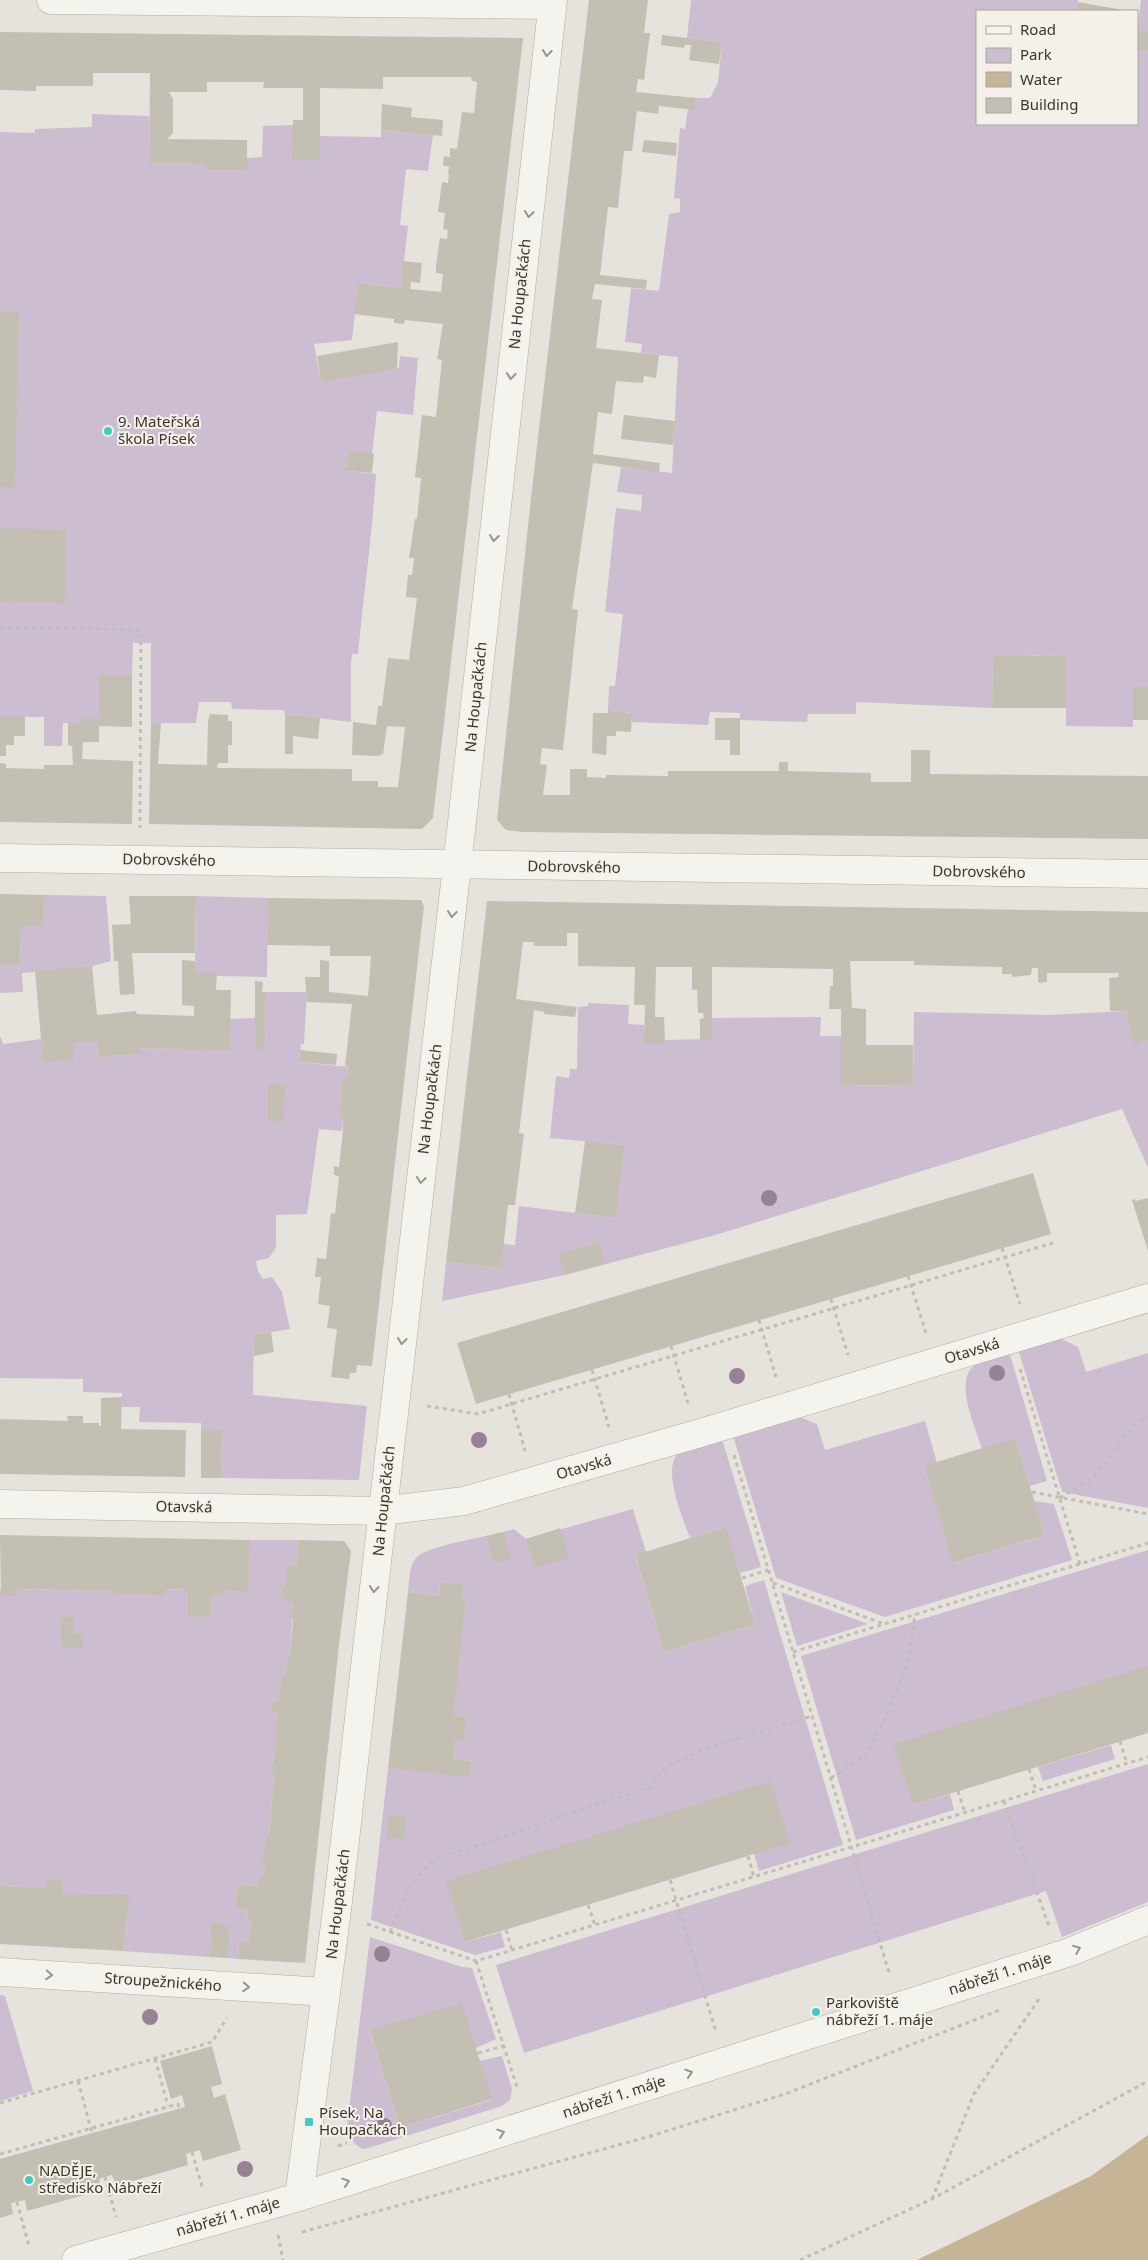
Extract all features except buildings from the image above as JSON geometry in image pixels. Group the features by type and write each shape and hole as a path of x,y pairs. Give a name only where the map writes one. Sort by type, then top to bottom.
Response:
{"street":[{"path":"51,0 552,2"},
{"name":"Na Houpačkách","path":"300,2197 326,1992 457,866 552,2"},
{"name":"Dobrovského","path":"0,858 457,866 1148,874"},
{"name":"Otavská","path":"0,1504 382,1511 464,1501 725,1426 1148,1298"},
{"name":"nábřeží 1. máje","path":"76,2260 300,2197 1060,1955 1148,1920"},
{"name":"Stroupežnického","path":"0,1972 326,1992"}],"path":[{"path":"0,627 141,630 140,828"},
{"path":"421,1405 478,1414 1053,1243"},
{"path":"1002,1248 1020,1336 1060,1498 1080,1564"},
{"path":"908,1276 934,1362"},
{"path":"831,1299 857,1386"},
{"path":"758,1320 785,1408"},
{"path":"671,1346 697,1434"},
{"path":"592,1370 618,1457"},
{"path":"509,1394 533,1482"},
{"path":"1060,1498 1092,1478 1141,1420 1148,1416"},
{"path":"725,1426 900,2006"},
{"path":"1032,1492 1148,1514"},
{"path":"793,1652 1148,1543"},
{"path":"742,1578 768,1570"},
{"path":"773,1583 885,1624"},
{"path":"831,1778 866,1755 883,1723 905,1669 911,1646 915,1614"},
{"path":"390,1932 409,1887 433,1860 653,1786 660,1772 686,1758 762,1731 813,1716"},
{"path":"1120,1741 1127,1764"},
{"path":"364,1923 476,1961 1148,1757"},
{"path":"1029,1769 1036,1791"},
{"path":"958,1791 965,1813"},
{"path":"1004,1801 1060,1955"},
{"path":"748,1856 754,1877"},
{"path":"670,1880 724,2062"},
{"path":"588,1904 595,1925"},
{"path":"506,1930 512,1950"},
{"path":"476,1961 518,2090"},
{"path":"932,2200 974,2094 1042,1994 1033,1997"},
{"path":"297,2233 651,2136 758,2102 1006,2008"},
{"path":"0,2103 212,2042 230,2014"},
{"path":"478,2053 503,2046"},
{"path":"155,2059 168,2106"},
{"path":"78,2081 92,2133"},
{"path":"800,2260 932,2200 1148,2081"},
{"path":"4,2158 1,2153 168,2106 178,2104 179,2109"},
{"path":"192,2152 205,2197"},
{"path":"105,2177 117,2221"},
{"path":"17,2202 29,2246"},
{"path":"283,2260 278,2238 287,2236"}],"green space":[{"path":"691,0 1078,0 1076,10 976,10 976,125 1138,125 1138,52 1148,51 1148,687 1133,720 1133,727 1066,726 1066,656 993,655 992,708 856,702 856,714 808,714 807,722 740,720 740,713 710,712 708,725 632,722 632,713 608,711 609,686 615,686 623,614 605,612 616,508 641,511 642,495 617,492 621,467 672,473 678,357 641,353 642,344 625,342 631,288 659,291 669,214 680,212 680,199 674,198 680,128 685,129 688,109 695,109 696,98 710,98 718,82 722,42 687,38"},
{"path":"1141,0 1148,0 1148,31 1138,32"},
{"path":"92,114 149,116 149,163 206,164 206,170 247,171 247,158 262,157 263,126 293,125 320,136 381,137 381,130 433,135 428,171 406,169 400,225 408,226 401,288 358,283 352,340 314,344 321,382 399,368 400,356 418,358 413,415 377,411 372,454 348,452 346,471 376,474 358,654 352,654 351,663 351,722 285,714 284,710 232,709 231,702 199,702 196,723 151,723 151,643 133,643 132,675 99,675 99,718 83,718 83,723 63,723 62,746 44,746 44,717 0,717 0,132 35,133 35,129 92,127"},
{"path":"45,895 106,896 111,961 92,966 22,973 23,992 0,993 0,965 20,965 21,926 44,926"},
{"path":"196,896 268,898 267,977 217,976 217,973 195,973"},
{"path":"266,992 307,992 304,1044 301,1044 299,1062 349,1067 347,1078 343,1078 339,1117 343,1118 342,1131 319,1129 307,1214 276,1215 276,1247 269,1258 256,1261 258,1271 263,1279 272,1277 282,1292 290,1329 254,1335 253,1395 367,1406 359,1480 221,1478 222,1430 201,1430 201,1423 139,1422 140,1407 122,1407 122,1393 83,1392 83,1379 0,1378 0,1036 3,1044 41,1039 97,1041 98,1057 140,1054 140,1048 193,1049 230,1019 256,1018 255,1050 265,1050"},
{"path":"588,1003 629,1005 628,1024 644,1025 645,1043 664,1043 665,1040 711,1039 712,1018 821,1017 820,1036 841,1036 841,1085 913,1086 914,1012 1048,1015 1126,1011 1133,1044 1148,1040 1148,1168 1122,1109 712,1236 565,1275 442,1301 446,1262 501,1268 503,1244 515,1245 519,1206 616,1218 625,1145 550,1138 556,1076 569,1078 570,1069 577,1069 578,1007 588,1006"},
{"path":"1050,1339 1062,1339 1078,1347 1086,1372 1148,1353 1148,1508 1062,1492 1018,1349"},
{"path":"1009,1351 1047,1481 1030,1486 1015,1438 982,1449 971,1417 966,1392 966,1381 969,1371 976,1364 987,1358"},
{"path":"797,1416 817,1424 825,1450 925,1421 937,1463 924,1467 954,1563 1045,1535 1034,1501 1054,1504 1072,1560 885,1617 776,1578 732,1432"},
{"path":"721,1436 761,1567 740,1573 725,1527 690,1538 674,1491 672,1478 676,1455 684,1448"},
{"path":"633,1509 646,1552 635,1556 664,1652 755,1624 745,1586 764,1580 843,1845 759,1871 754,1854 447,1882 466,1942 501,1932 505,1947 475,1955 371,1920 388,1768 470,1776 472,1761 453,1759 455,1739 464,1740 467,1717 454,1715 466,1599 462,1599 464,1584 440,1582 439,1596 408,1592 410,1574 416,1558 422,1553 433,1549 514,1529 526,1539"},
{"path":"250,1540 299,1540 296,1566 285,1587 281,1587 280,1597 284,1598 284,1602 293,1604 290,1655 288,1655 285,1675 281,1676 279,1701 273,1700 271,1710 277,1711 275,1731 277,1731 271,1772 274,1773 269,1836 266,1836 262,1865 265,1865 265,1876 259,1876 258,1886 237,1884 235,1908 248,1910 247,1921 251,1921 249,1942 239,1942 238,1959 228,1958 230,1925 211,1924 210,1957 123,1951 130,1894 62,1893 63,1880 47,1879 46,1888 0,1886 0,1589 10,1596 17,1595 17,1589 114,1591 114,1595 165,1596 165,1589 188,1590 188,1616 211,1617 212,1595 223,1595 224,1590 249,1593","holes":["61,1617 74,1617 74,1634 83,1634 83,1647 61,1647"]},
{"path":"1148,1550 1148,1667 895,1745 913,1805 950,1794 954,1810 856,1840 801,1656"},
{"path":"781,1592 868,1624 797,1646"},
{"path":"1111,1745 1115,1759 1043,1781 1038,1767"},
{"path":"1148,1764 1148,1902 1062,1937 1046,1891 524,2053 496,1965"},
{"path":"370,1937 462,1967 472,1968 496,2039 476,2048 370,2031 400,2128 491,2100 479,2061 502,2056 512,2089 510,2100 502,2106 365,2149 355,2144 347,2126"},
{"path":"0,1995 5,1996 33,2091 0,2101"}],"water":[{"path":"1148,2135 1148,2260 917,2260 1091,2176"}],"place":[{"name":"9. Mateřská škola Písek","path":"108,431"},
{"name":"Parkoviště nábřeží 1. máje","path":"816,2012"},
{"name":"Písek, Na Houpačkách","path":"309,2122"},
{"name":"NADĚJE, středisko Nábřeží","path":"29,2180"}]}
